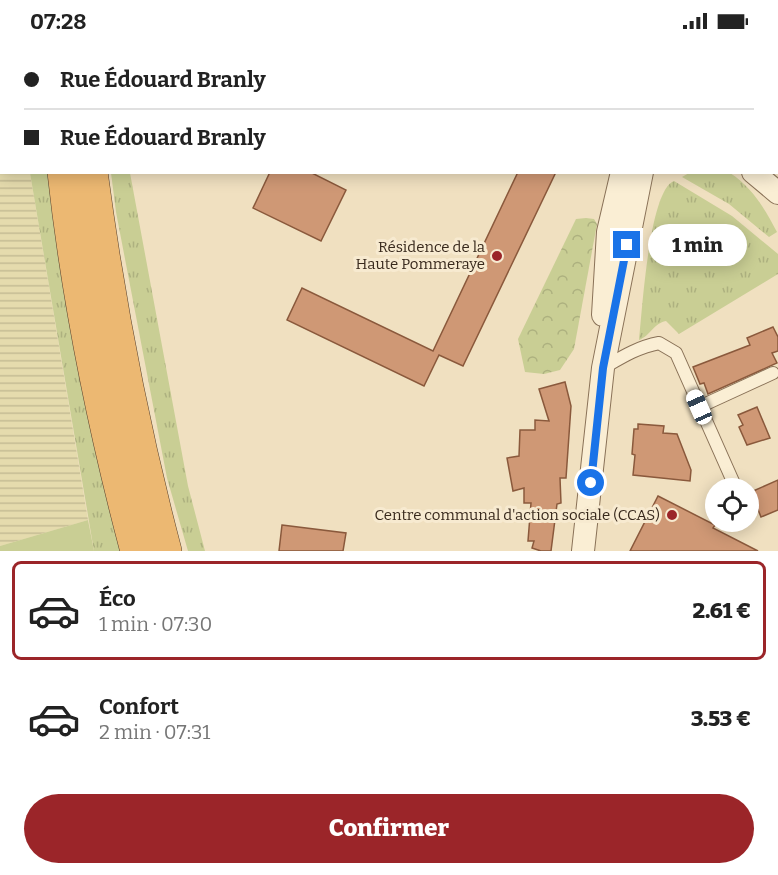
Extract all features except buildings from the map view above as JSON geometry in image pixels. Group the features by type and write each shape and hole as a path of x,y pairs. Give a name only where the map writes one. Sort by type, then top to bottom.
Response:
{"highway":[{"path":"64,174 72,243 97,384 137,551"},
{"path":"91,174 120,357 135,432 165,551"}],"street":[{"path":"603,368 603,296 608,232 622,174"},
{"path":"583,551 603,368 642,174"},
{"path":"756,174 778,192"},
{"path":"767,174 778,192"}],"lane":[{"path":"603,368 634,350 659,343 676,353 731,478"},
{"path":"699,407 772,373"}],"shaded area":[{"path":"0,174 30,174 88,520 0,546"}],"green space":[{"path":"30,174 53,174 123,551 94,551"},
{"path":"111,174 130,174 188,486 205,551 188,551 167,478 116,212"},
{"path":"687,174 731,174 757,199 777,232 769,237 729,204 682,177"},
{"path":"674,181 732,216 778,254 778,274 679,334 666,321 658,324 639,340 653,228 665,189"},
{"path":"576,219 594,219 597,224 574,349 560,370 544,374 525,372 518,339"},
{"path":"88,520 94,551 0,551 0,546"}],"place":[{"name":"Résidence de la Haute Pommeraye","path":"497,256"},
{"name":"Centre communal d'action sociale (CCAS)","path":"672,515"}],"route":[{"path":"591,483 603,368 627,245"}]}
